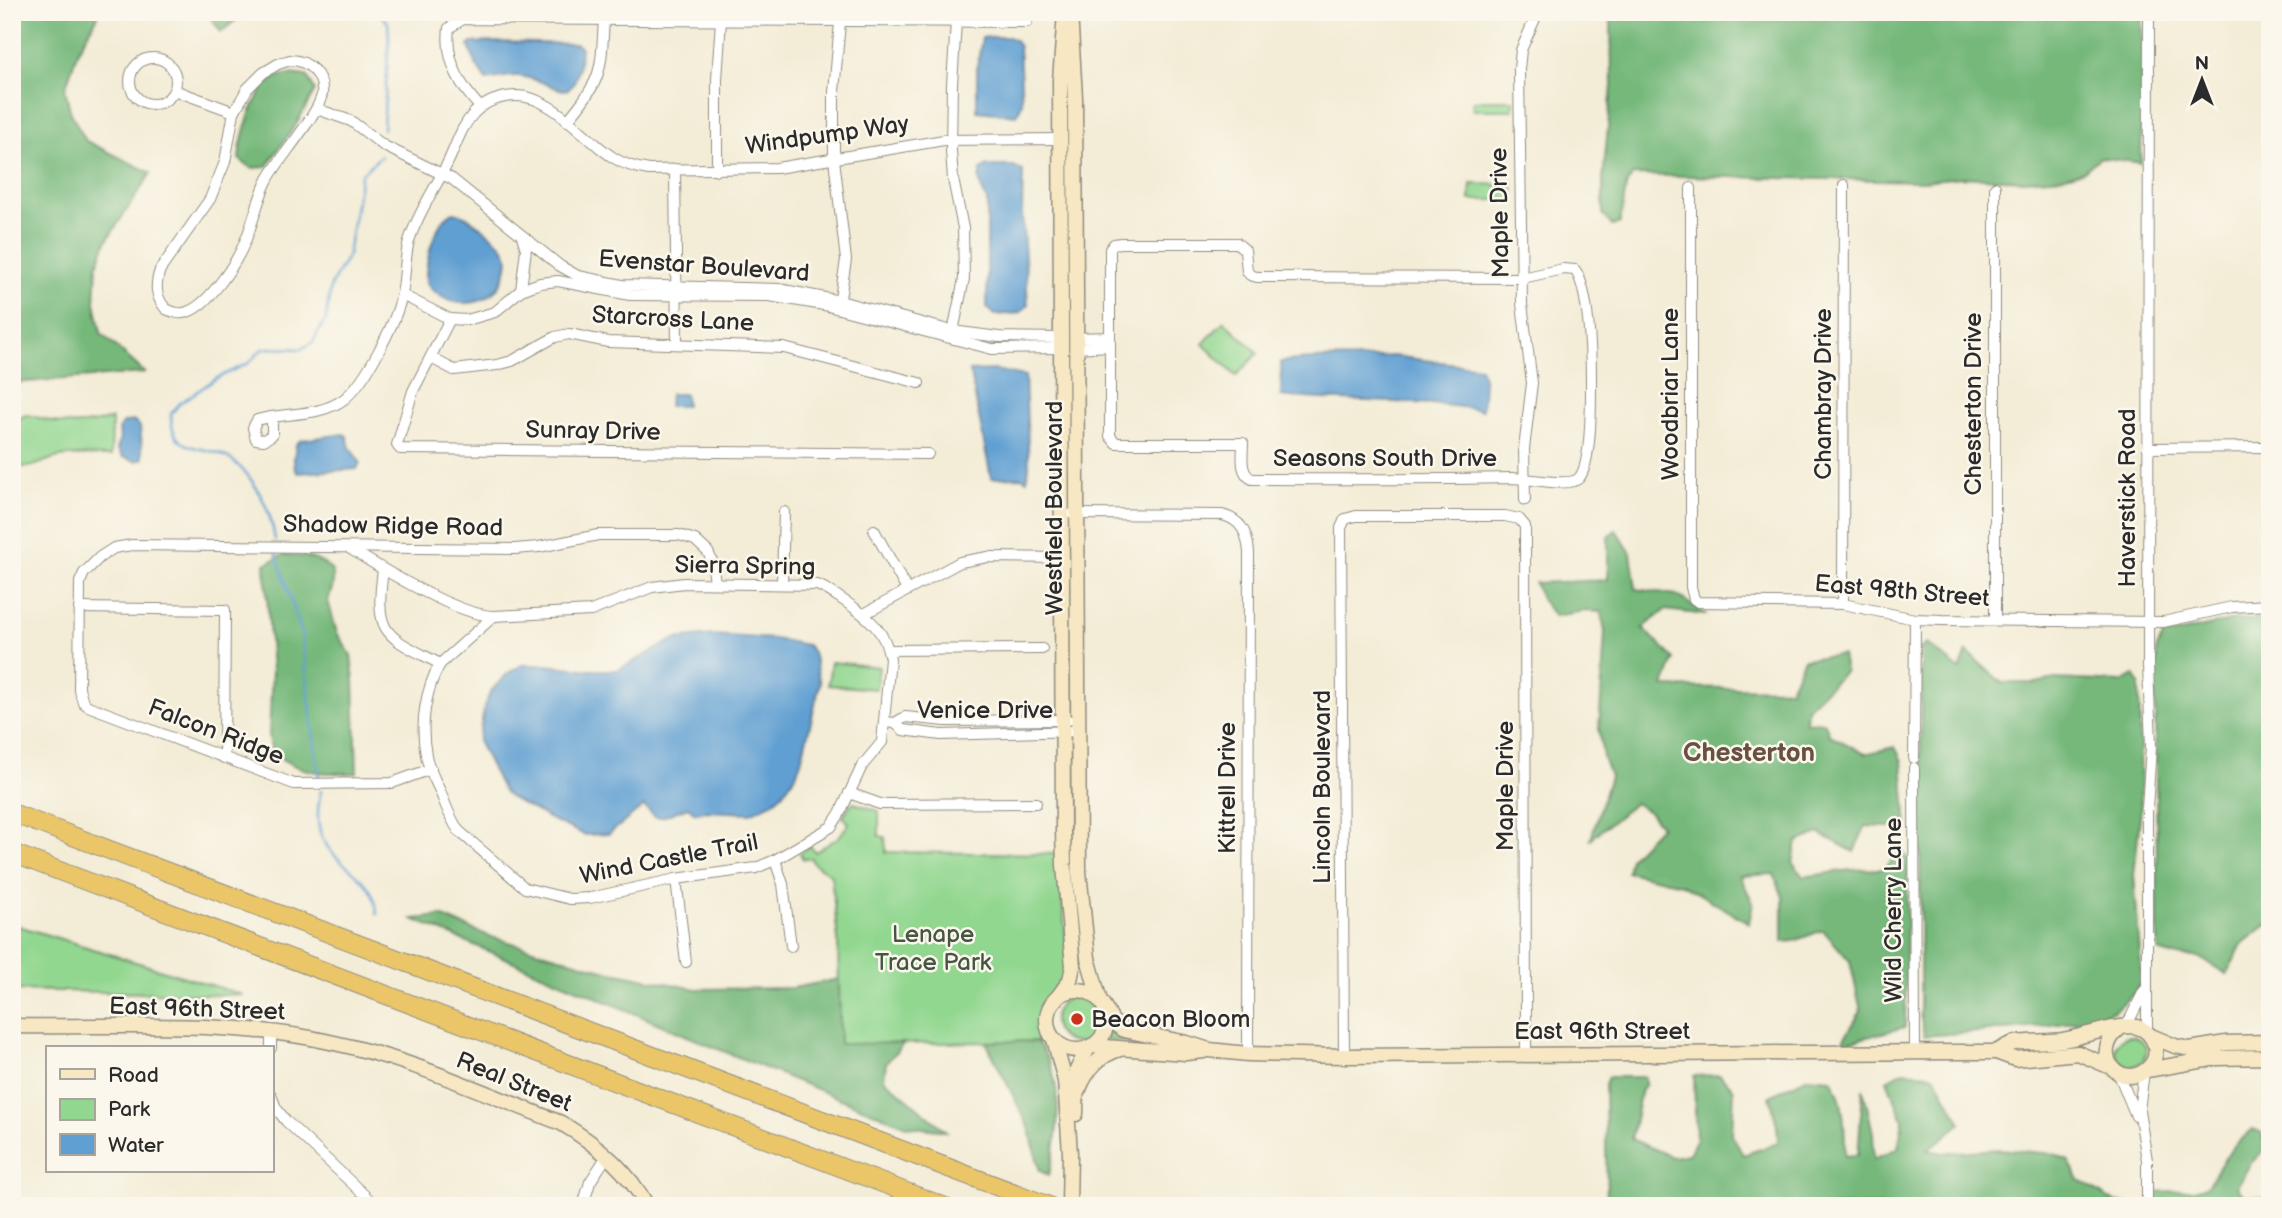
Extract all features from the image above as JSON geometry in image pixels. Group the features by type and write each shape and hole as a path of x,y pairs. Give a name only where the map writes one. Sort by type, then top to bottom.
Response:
{"highway":[{"path":"12,813 1049,1206"},
{"path":"12,853 943,1206"}],"main road":[{"name":"Westfield Boulevard","path":"1065,12 1061,56 1060,139 1062,558 1080,880 1088,958 1102,1005"},
{"name":"Westfield Boulevard","path":"1058,997 1070,980 1073,966 1064,866 1077,514 1075,98 1070,12"},
{"path":"1069,1206 1070,1153 1065,1081 1054,1039 1048,1028 1047,1015 1058,997 1069,991 1082,990 1090,993 1102,1005 1107,1021 1101,1038 1090,1047 1077,1070 1075,1132 1070,1153"},
{"name":"East 96th Street","path":"1102,1005 1112,1020 1124,1030 1209,1050 1248,1054 1344,1056 1996,1052 2015,1059 2078,1053 2115,1070"},
{"name":"East 96th Street","path":"12,1026 271,1032 322,1040 378,1055"},
{"name":"East 96th Street","path":"1996,1052 2012,1043 2061,1040 2123,1027"},
{"path":"2270,1042 2226,1043 2190,1049 2175,1046 2139,1028 2123,1027 2112,1035 2106,1047 2108,1061 2115,1070 2130,1076 2217,1058 2270,1057"},
{"path":"2146,1071 2155,1056 2154,1044 2149,1034"},
{"path":"1054,1039 1069,1049 1090,1047"},
{"name":"East 96th Street","path":"1090,1047 1125,1047 1186,1053 1209,1050"},
{"path":"1076,1096 1091,1066 1112,1051 1125,1047"},
{"name":"Real Street","path":"378,1055 561,1123 580,1134 607,1156 630,1181 647,1206"}],"street":[{"name":"Maple Drive","path":"1525,500 1524,449 1532,383 1522,304 1519,69 1521,50 1538,12"},
{"name":"Haverstick Road","path":"2149,12 2149,1034"},
{"path":"272,417 324,408 342,401 362,378 386,335 402,295 409,242 463,127 480,107 463,87 454,69 447,43 449,28 459,16 1027,22"},
{"path":"567,121 589,96 599,77 604,18"},
{"path":"717,170 717,79 721,20"},
{"path":"839,305 845,272 845,250 834,159 834,93 840,22"},
{"path":"952,336 964,279 963,228 952,170 951,139 956,22"},
{"path":"145,59 163,60 169,64 176,76 174,90 162,102 143,102 137,98 131,87 132,70 145,59"},
{"path":"290,60 304,63 320,79 322,91 317,109 268,179 246,240 233,265 203,302 188,312 173,312 162,305 156,283 160,270 210,199 225,162 234,112 247,89 263,73 278,64 290,60"},
{"path":"174,90 234,112"},
{"name":"Windpump Way","path":"480,107 498,99 523,97 545,104 622,163 649,170 777,168 951,139 1060,139"},
{"name":"Evenstar Boulevard","path":"317,109 351,121 384,146 459,183 560,266 578,276 676,292 769,296 839,305 952,336 1060,343"},
{"path":"675,169 677,343"},
{"name":"Chambray Drive","path":"1843,604 1844,185"},
{"name":"Chesterton Drive","path":"1994,621 1995,187"},
{"name":"Woodbriar Lane","path":"1691,188 1691,587 1694,599"},
{"path":"521,290 526,249 522,235"},
{"path":"1076,343 1110,342 1110,249 1114,244 1237,243 1245,250 1247,271 1257,277 1522,278 1563,269 1575,270 1581,278 1591,379 1590,427 1584,471 1577,481 1569,483 1525,479"},
{"name":"Evenstar Boulevard","path":"450,319 474,319 490,314 521,290 540,283 558,281 630,295 676,292"},
{"path":"402,295 450,319"},
{"name":"Sunray Drive","path":"450,319 409,402 397,445 400,449 929,454"},
{"name":"Starcross Lane","path":"431,358 454,370 497,365 512,361 555,337 566,334 608,342 784,348 919,383"},
{"name":"Seasons South Drive","path":"1110,342 1110,436 1116,443 1242,443 1244,470 1252,479 1525,479"},
{"path":"2148,448 2270,447"},
{"path":"782,583 784,512"},
{"path":"1061,514 1077,514"},
{"name":"Kittrell Drive","path":"1077,514 1230,517 1240,523 1246,534 1249,552 1248,1054"},
{"name":"Lincoln Boulevard","path":"1344,1056 1341,528 1345,519 1356,516 1505,516 1519,519"},
{"name":"Maple Drive","path":"1519,519 1525,526 1525,1054"},
{"path":"874,530 907,590"},
{"name":"Shadow Ridge Road","path":"79,608 79,590 84,573 114,548 132,545 515,549 598,535 679,535 695,540 708,552 715,582"},
{"name":"Sierra Spring","path":"349,547 383,570 471,613 494,616 582,613 605,607 652,587 684,583 782,583 825,588 874,623 888,650"},
{"path":"864,614 964,561 988,557 1062,558"},
{"path":"383,570 381,608 385,631 395,640 440,664 494,616"},
{"name":"East 98th Street","path":"1694,599 1703,603 1843,604 1915,619 1994,621 2149,622 2178,620 2232,607 2270,605"},
{"path":"79,608 225,610 223,758"},
{"name":"Falcon Ridge","path":"79,608 79,689 83,702 95,709 286,782 303,785 393,783 431,769"},
{"name":"Wild Cherry Lane","path":"1915,619 1915,1052"},
{"path":"890,722 888,650 1042,649"},
{"name":"Wind Castle Trail","path":"440,664 427,692 424,731 426,755 453,822 459,831 524,888 580,900 676,879 756,867 775,860 828,830 840,813 862,766 882,742 890,722"},
{"name":"Venice Drive","path":"890,722 905,717 1070,726"},
{"path":"849,793 869,802 883,804 1036,803"},
{"path":"775,860 783,884 791,946"},
{"path":"676,879 685,962"},
{"name":"Haverstick Road","path":"2123,1027 2147,984"},
{"path":"271,1032 271,1046"},
{"path":"2115,1070 2140,1123"},
{"path":"2146,1071 2139,1098 2140,1123 2147,1160 2147,1206"},
{"path":"273,1101 286,1121 376,1206"},
{"path":"583,1206 590,1182 607,1156"}],"green space":[{"path":"12,12 100,12 78,51 65,89 71,114 86,141 151,173 107,240 97,265 95,302 101,333 145,373 13,383 17,722 12,721"},
{"path":"204,12 246,12 221,32"},
{"path":"1604,12 2141,12 2141,163 2100,157 2084,171 2062,177 2024,180 1961,177 1923,181 1632,175 1626,187 1620,223 1612,226 1603,214 1603,178 1612,86 1611,22"},
{"path":"289,74 307,76 315,91 295,126 266,167 251,168 239,159 249,116 266,86 275,78"},
{"path":"1513,100 1513,110 1473,110 1472,102"},
{"path":"1471,184 1513,185 1513,200 1470,200"},
{"path":"1224,321 1258,353 1236,376 1203,344"},
{"path":"26,415 69,424 112,419 111,456 69,456 29,467 18,466 12,463 12,421"},
{"path":"1616,530 1631,553 1636,589 1676,595 1707,615 1665,610 1643,628 1674,659 1664,687 1790,689 1804,659 1842,655 1845,671 1807,708 1806,723 1824,722 1830,735 1865,754 1895,747 1902,761 1907,828 1865,826 1854,852 1819,833 1797,842 1793,862 1803,877 1850,870 1884,869 1901,851 1908,858 1905,1027 1841,1044 1861,1011 1850,961 1823,930 1794,941 1783,942 1783,897 1774,874 1740,876 1753,903 1749,923 1682,884 1627,872 1630,858 1661,826 1650,813 1635,803 1591,839 1610,776 1603,757 1599,730 1605,632 1601,612 1585,611 1554,616 1541,599 1535,583 1608,580 1608,536"},
{"path":"283,555 316,560 333,572 333,585 328,601 337,633 351,655 357,773 303,769 272,753 269,736 272,671 265,564"},
{"path":"2270,619 2270,925 2242,944 2227,974 2198,957 2174,956 2158,951 2155,690 2157,648 2163,636 2234,620"},
{"path":"1927,644 1960,670 1967,652 2002,683 2036,683 2055,679 2122,682 2134,675 2139,683 2141,807 2134,875 2142,981 2134,994 2114,1010 2094,1019 2028,1028 1924,1036 1920,1013 1921,648"},
{"path":"831,662 879,667 876,689 828,685"},
{"path":"1068,779 1085,969 1077,970 1068,881"},
{"name":"Lenape Trace Park","path":"854,803 879,811 879,836 885,837 886,852 1058,854 1069,970 1045,1005 1042,1021 1045,1034 1041,1041 840,1045 838,939 831,875 813,863 811,858 803,859 800,853 810,846 815,852 839,837 849,823 843,817 848,807"},
{"path":"441,916 488,936 607,971 696,989 793,988 839,979 840,1044 904,1043 886,1063 884,1079 946,1131 907,1126 413,919"},
{"path":"12,924 243,995 12,990"},
{"path":"1077,997 1093,1004 1100,1020 1093,1036 1077,1043 1061,1036 1054,1020 1061,1004"},
{"path":"1111,1027 1186,1046 1105,1040"},
{"path":"2131,1036 2142,1040 2146,1051 2142,1062 2131,1066 2120,1062 2116,1051 2120,1040"},
{"path":"986,1042 1037,1042 1053,1072 1058,1107 1049,1175 1040,1171 1029,1127"},
{"path":"1903,1071 1934,1075 1961,1123 1928,1150 1943,1153 2001,1149 2054,1154 2068,1160 2079,1180 2109,1199 2130,1206 1607,1206 1605,1084 1608,1077 1645,1077 1645,1087 1641,1089 1631,1139 1672,1157 1689,1154 1696,1140 1694,1076 1720,1075 1734,1090 1732,1135 1743,1155 1778,1143 1770,1096 1808,1077 1831,1079 1842,1106 1845,1156 1858,1155 1863,1088 1873,1133 1874,1159 1898,1148 1903,1120 1887,1080"},
{"path":"2253,1129 2262,1133 2265,1149 2250,1164 2237,1187 2244,1196 2270,1201 2270,1206 2153,1206 2156,1192 2194,1190 2207,1186 2231,1149"}],"water":[{"path":"1008,37 1015,40 1019,47 1022,103 1017,115 977,111 977,68 982,38"},
{"path":"471,43 576,44 581,48 574,82 563,90 518,76 486,80 475,63 469,46"},
{"path":"988,166 1014,166 1023,171 1022,213 1028,305 1020,313 995,315 987,307 987,200 980,178 981,170"},
{"path":"454,212 467,217 486,231 501,244 508,257 506,271 492,294 470,303 447,299 426,283 432,243 441,224"},
{"path":"1392,356 1480,367 1484,382 1482,410 1432,404 1281,396 1281,362"},
{"path":"995,370 1025,376 1029,466 1027,480 1021,477 991,478 970,371"},
{"path":"670,394 685,394 686,406 669,406"},
{"path":"131,421 140,427 143,458 136,461 123,457 117,448 120,440 119,428"},
{"path":"343,434 347,436 350,448 360,462 357,469 298,473 294,463 296,444 301,440"},
{"path":"713,635 774,639 807,645 813,652 820,684 801,762 795,777 772,803 750,813 695,813 688,807 662,817 655,817 644,806 609,834 585,835 509,797 502,789 478,741 485,704 491,691 508,673 522,665 618,670 675,639"}],"waterway":[{"path":"374,12 379,13 388,23 383,129"},
{"path":"275,540 266,507 249,477 223,455 192,447 177,438 171,414 180,403 217,378 249,363 261,350 301,349 312,343 326,319 331,285 348,255 361,174 381,156"},
{"path":"276,553 301,631 319,779"},
{"path":"321,791 318,817 321,836 341,862 365,883 373,896 377,914"}],"place":[{"name":"Beacon Bloom","path":"1077,1019"}],"district":[{"name":"Chesterton","path":"1749,753"}]}
